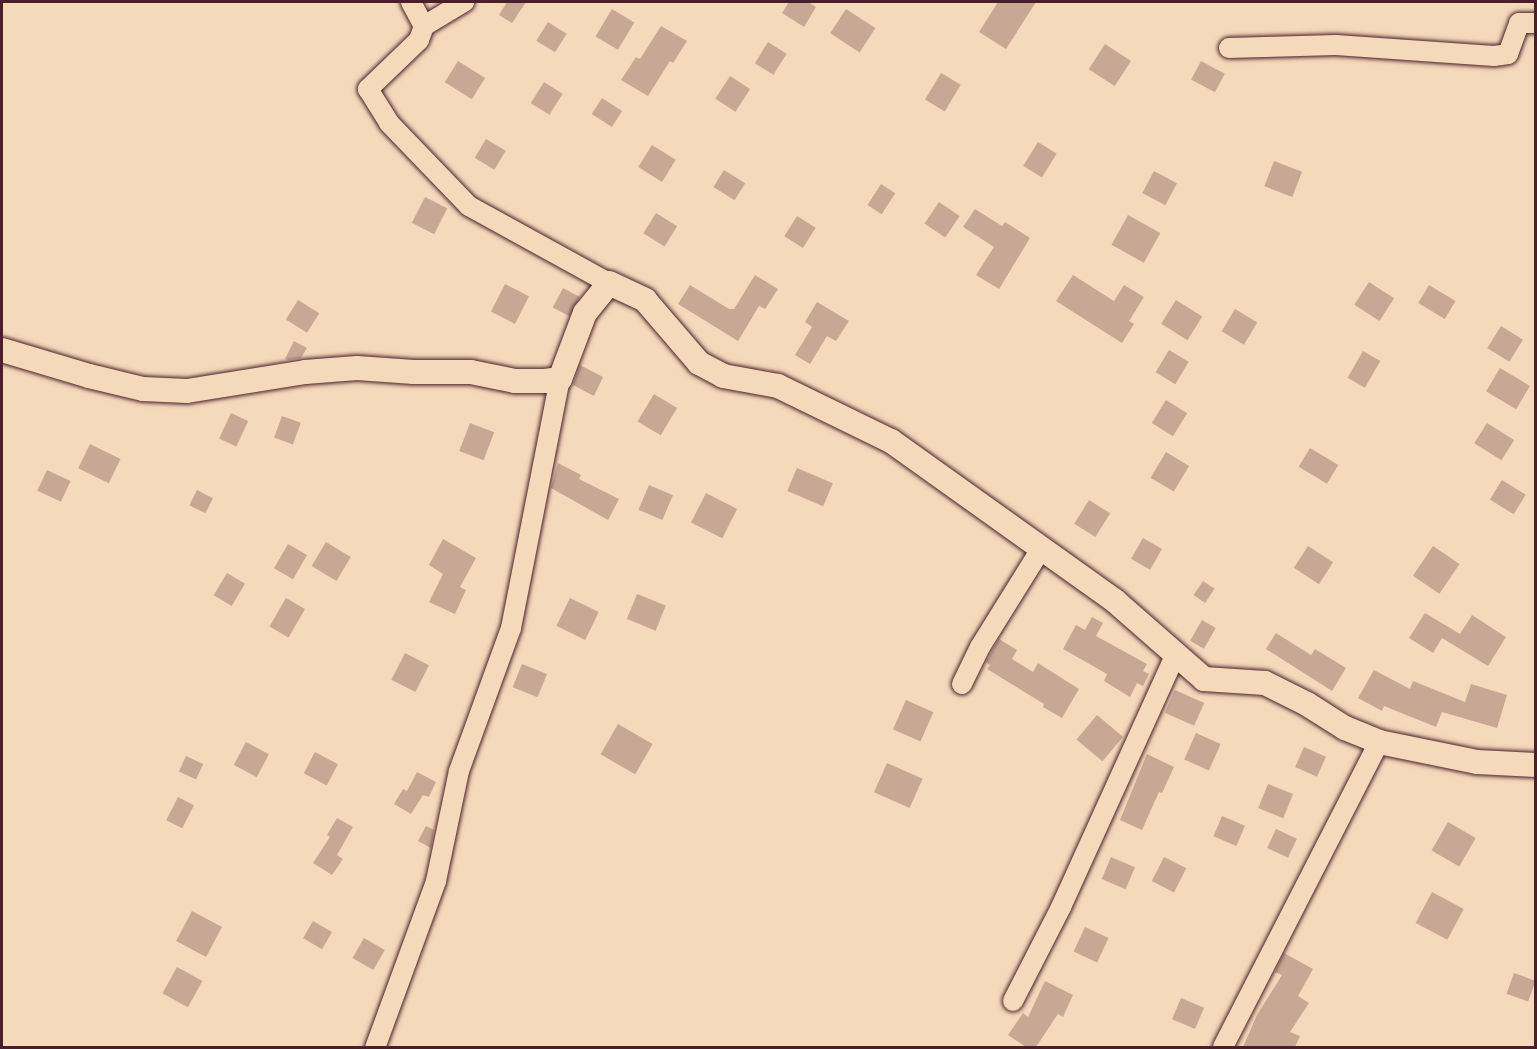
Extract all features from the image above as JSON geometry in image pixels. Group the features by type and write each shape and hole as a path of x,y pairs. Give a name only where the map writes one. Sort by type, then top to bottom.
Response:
{"street":[{"path":"411,2 424,26"},
{"path":"464,2 424,26 419,40 368,89 389,123 469,206 609,284 645,300 699,363 723,376 778,386 891,441 1115,601 1204,680 1265,683 1307,704 1345,728 1379,742 1477,762 1536,765"},
{"path":"1229,48 1336,45 1494,56 1508,54 1519,23 1536,23"},
{"path":"375,1047 436,881 459,771 511,628 560,379 585,314 609,284"},
{"path":"2,350 89,376 132,386 187,391 305,372 357,368 414,372 471,372 514,381 560,379"},
{"path":"962,684 980,647 1041,549"},
{"path":"1013,1001 1061,907 1175,656"},
{"path":"1223,1047 1379,742"}],"building":[{"path":"507,2 526,2 512,23 499,15"},
{"path":"789,2 808,2 816,7 804,27 782,13"},
{"path":"998,2 1036,2 1006,49 979,32"},
{"path":"612,9 634,22 618,50 596,36"},
{"path":"846,9 875,28 860,52 830,33"},
{"path":"548,22 567,34 555,52 536,41"},
{"path":"661,26 687,41 673,63 670,61 648,96 621,80 636,57 640,59"},
{"path":"768,42 787,54 773,75 755,63"},
{"path":"1105,44 1131,61 1115,86 1089,69"},
{"path":"458,61 485,78 472,99 445,82"},
{"path":"1201,61 1225,74 1215,92 1191,80"},
{"path":"941,73 961,85 945,111 925,100"},
{"path":"730,76 750,89 735,112 715,99"},
{"path":"544,82 563,94 549,115 531,103"},
{"path":"602,98 622,111 612,127 592,114"},
{"path":"486,139 506,151 494,170 475,158"},
{"path":"1038,142 1057,154 1042,177 1023,166"},
{"path":"652,145 676,160 662,182 638,167"},
{"path":"1274,161 1302,172 1292,197 1264,186"},
{"path":"724,170 745,183 735,200 713,187"},
{"path":"1154,171 1177,183 1165,205 1142,193"},
{"path":"881,184 895,193 882,214 867,205"},
{"path":"425,197 447,208 434,234 412,223"},
{"path":"939,202 960,216 945,238 924,224"},
{"path":"975,209 1002,226 1005,222 1030,238 999,289 976,275 994,247 963,227"},
{"path":"656,213 677,226 664,247 643,233"},
{"path":"1128,215 1160,233 1144,263 1112,245"},
{"path":"797,216 816,228 803,248 784,236"},
{"path":"755,275 778,289 765,309 759,306 738,341 678,304 690,285 729,309 734,309"},
{"path":"1073,275 1114,301 1124,285 1144,297 1129,321 1134,324 1122,343 1056,301"},
{"path":"1369,282 1394,298 1379,321 1354,305"},
{"path":"505,284 529,296 515,324 491,312"},
{"path":"1429,285 1456,301 1445,319 1418,303"},
{"path":"563,288 580,297 569,316 553,307"},
{"path":"298,300 319,313 307,333 286,320"},
{"path":"1176,300 1202,316 1187,340 1161,324"},
{"path":"817,302 849,321 836,341 827,336 810,364 795,355 812,327 805,322"},
{"path":"1235,309 1257,322 1244,345 1222,331"},
{"path":"1501,326 1523,340 1509,362 1487,348"},
{"path":"294,341 307,348 301,358 285,359"},
{"path":"1169,350 1189,362 1175,384 1156,372"},
{"path":"1363,351 1380,361 1365,388 1348,378"},
{"path":"580,365 603,377 594,396 573,385"},
{"path":"1500,368 1530,386 1516,409 1486,391"},
{"path":"654,394 677,408 661,435 638,421"},
{"path":"1166,400 1187,413 1173,436 1152,423"},
{"path":"231,413 248,421 236,446 219,438"},
{"path":"282,416 301,423 293,444 274,438"},
{"path":"470,423 494,432 484,460 459,451"},
{"path":"1487,423 1514,440 1501,460 1474,443"},
{"path":"90,444 121,459 109,483 78,468"},
{"path":"1310,448 1338,465 1327,484 1299,467"},
{"path":"1166,452 1189,466 1174,492 1151,478"},
{"path":"558,463 581,475 579,479 619,499 608,520 551,488"},
{"path":"797,468 833,483 823,506 787,491"},
{"path":"47,470 71,481 61,502 37,491"},
{"path":"1502,480 1526,495 1514,514 1490,500"},
{"path":"649,485 673,495 662,520 638,510"},
{"path":"197,490 213,498 205,513 189,505"},
{"path":"706,493 737,509 722,538 691,522"},
{"path":"1089,500 1110,513 1095,537 1074,524"},
{"path":"1143,538 1162,549 1150,570 1131,559"},
{"path":"443,539 476,558 460,587 466,590 455,614 429,602 443,574 429,565"},
{"path":"326,542 351,557 336,581 312,566"},
{"path":"288,544 307,555 293,579 274,568"},
{"path":"1308,546 1333,562 1319,584 1294,568"},
{"path":"1433,546 1460,564 1439,594 1413,576"},
{"path":"227,573 245,584 232,606 214,595"},
{"path":"1203,581 1215,589 1205,603 1193,595"},
{"path":"637,594 666,606 656,631 627,619"},
{"path":"286,598 305,609 289,638 270,627"},
{"path":"570,598 599,612 585,640 556,626"},
{"path":"1425,613 1460,634 1472,615 1506,637 1488,666 1442,638 1433,653 1409,638"},
{"path":"1092,617 1103,623 1096,636 1147,664 1143,671 1149,674 1143,686 1137,683 1130,697 1104,681 1107,674 1063,649 1076,625 1085,630"},
{"path":"1202,620 1216,628 1204,649 1190,641"},
{"path":"1276,633 1311,655 1315,649 1346,668 1332,691 1266,649"},
{"path":"999,639 1017,650 1012,659 1033,672 1038,663 1079,689 1062,718 1043,707 1044,704 987,669 990,665 986,662"},
{"path":"405,653 429,665 415,692 391,680"},
{"path":"522,664 547,674 538,697 513,687"},
{"path":"1374,670 1410,689 1413,681 1465,702 1471,684 1507,695 1497,728 1442,712 1436,727 1384,706 1382,711 1358,698"},
{"path":"1175,690 1204,703 1194,726 1165,713"},
{"path":"906,700 933,712 920,741 893,729"},
{"path":"1097,715 1123,737 1102,761 1076,740"},
{"path":"618,724 653,744 635,774 600,754"},
{"path":"1196,733 1221,744 1209,770 1184,759"},
{"path":"246,742 269,754 257,777 234,765"},
{"path":"1304,747 1326,757 1317,777 1295,767"},
{"path":"315,752 338,764 327,785 304,773"},
{"path":"1147,754 1174,767 1162,793 1159,792 1142,830 1120,820"},
{"path":"186,756 203,764 196,779 179,771"},
{"path":"887,763 923,779 910,808 874,792"},
{"path":"417,772 436,782 429,797 423,795 411,814 394,804 403,789 407,791"},
{"path":"1268,784 1293,794 1283,818 1258,808"},
{"path":"178,797 194,805 182,828 166,820"},
{"path":"1222,816 1245,826 1236,846 1213,836"},
{"path":"337,818 353,827 337,855 343,859 332,875 313,863 330,837 327,835"},
{"path":"1448,822 1476,838 1459,867 1432,851"},
{"path":"426,826 434,830 431,848 418,841"},
{"path":"1276,829 1297,839 1288,858 1267,848"},
{"path":"1111,857 1135,867 1126,889 1102,879"},
{"path":"1164,857 1186,868 1174,892 1152,881"},
{"path":"1432,892 1464,909 1447,940 1416,923"},
{"path":"192,911 222,927 206,957 176,941"},
{"path":"313,921 332,932 322,949 303,938"},
{"path":"1085,927 1109,938 1097,962 1074,951"},
{"path":"364,938 385,950 373,970 352,958"},
{"path":"1284,953 1313,969 1298,996 1309,1003 1290,1032 1300,1036 1295,1047 1243,1047 1257,1015 1282,975 1275,972"},
{"path":"177,967 202,981 188,1007 162,993"},
{"path":"1514,973 1536,981 1528,1002 1506,994"},
{"path":"1045,981 1073,995 1063,1017 1058,1014 1036,1047 1026,1047 1008,1035 1023,1013 1028,1017"},
{"path":"1181,998 1204,1008 1195,1029 1172,1019"}]}
